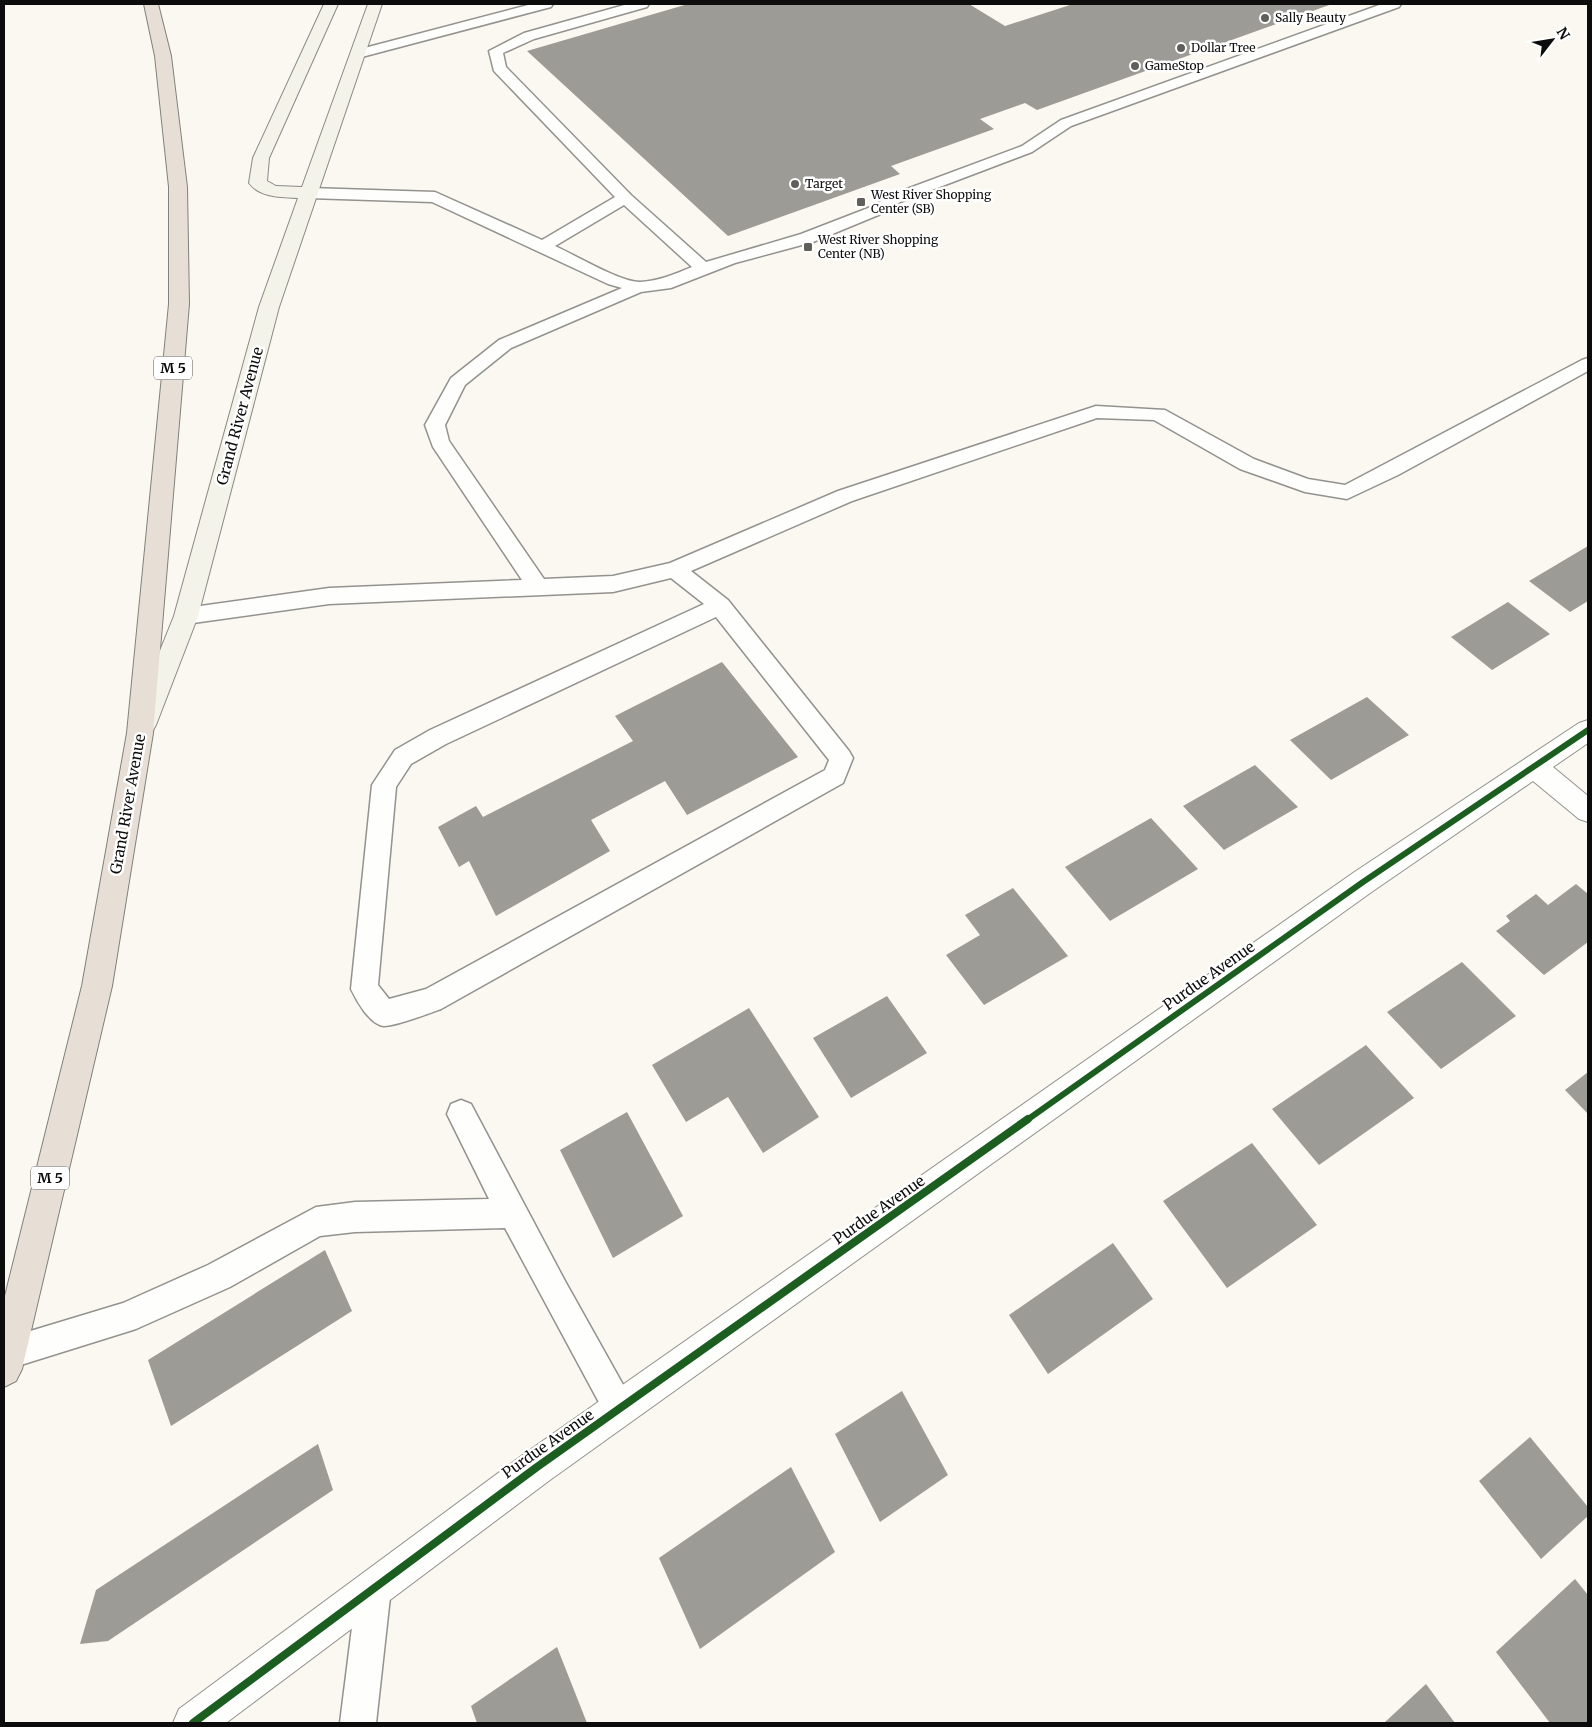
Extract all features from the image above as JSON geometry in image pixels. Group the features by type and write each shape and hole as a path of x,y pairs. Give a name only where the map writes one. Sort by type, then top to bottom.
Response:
{"highway":[{"name":"M 5","path":"140,734 179,304 178,187 163,56 151,4"},
{"name":"Grand River Avenue","path":"6,1361 97,986 140,734"}],"main road":[{"path":"309,193 272,191 258,183 261,158 331,4"},
{"name":"Grand River Avenue","path":"140,734 186,616 269,307 375,4"}],"street":[{"name":"Purdue Avenue","path":"192,1723 537,1467 1363,882 1588,730"},
{"path":"1535,767 1588,811"}],"lane":[{"path":"358,54 546,4"},
{"path":"642,4 529,36 496,51 499,68 626,198 704,269"},
{"path":"539,588 440,442 435,426 458,382 505,344 638,287 665,284 729,259 807,238 882,208 894,199 1026,149 1066,123 1394,4"},
{"path":"309,193 435,197 614,280 638,287"},
{"path":"543,246 626,198"},
{"path":"186,616 329,596 613,584 675,568 845,496 1096,412 1158,414 1247,464 1305,486 1347,492 1392,470 1588,364"},
{"path":"675,568 720,606 841,758 834,776 432,1000 384,1013 364,990 384,785 403,756 438,737 720,606"},
{"path":"461,1114 620,1410"},
{"path":"6,1361 126,1318 219,1276 316,1222 355,1217 513,1213"},
{"path":"358,1723 374,1588"}],"building":[{"path":"688,4 969,4 1005,26 1073,4 1332,4 1037,110 1025,103 980,119 994,129 891,166 900,174 728,236 527,51"},
{"path":"1588,546 1588,601 1570,612 1529,581"},
{"path":"1508,602 1550,634 1492,670 1451,637"},
{"path":"722,662 798,757 687,815 665,781 591,820 610,851 496,916 469,861 459,867 438,827 476,806 483,817 633,741 615,716"},
{"path":"1367,697 1409,735 1331,780 1290,740"},
{"path":"1255,765 1298,807 1224,850 1183,806"},
{"path":"1151,818 1198,869 1110,921 1065,867"},
{"path":"1576,884 1588,894 1588,942 1544,975 1496,931 1510,921 1506,916 1536,894 1548,905"},
{"path":"1013,888 1068,956 984,1005 946,955 980,935 965,915"},
{"path":"1462,962 1516,1016 1441,1069 1387,1012"},
{"path":"887,996 927,1053 851,1098 813,1038"},
{"path":"749,1008 819,1117 763,1153 728,1097 686,1122 652,1065"},
{"path":"1366,1045 1414,1098 1319,1165 1272,1109"},
{"path":"1588,1072 1588,1114 1565,1090"},
{"path":"627,1112 683,1216 613,1258 560,1150"},
{"path":"1252,1143 1317,1225 1227,1288 1163,1201"},
{"path":"1113,1243 1153,1299 1048,1374 1009,1315"},
{"path":"325,1250 352,1311 171,1426 148,1360"},
{"path":"902,1391 948,1475 880,1522 835,1434"},
{"path":"1530,1437 1588,1507 1588,1516 1541,1559 1479,1481"},
{"path":"318,1444 333,1490 108,1641 80,1644 96,1590"},
{"path":"791,1467 835,1552 700,1649 659,1558"},
{"path":"1575,1579 1588,1595 1588,1723 1550,1723 1496,1652"},
{"path":"557,1647 587,1723 477,1723 471,1706"},
{"path":"1426,1684 1455,1723 1384,1723"}],"cycle path":[{"path":"193,1723 537,1467 1363,882 1588,730"}],"place":[{"name":"Sally Beauty","path":"1265,18"},
{"name":"Dollar Tree","path":"1181,48"},
{"name":"GameStop","path":"1135,66"},
{"name":"Target","path":"795,184"},
{"name":"West River Shopping Center (SB)","path":"861,202"},
{"name":"West River Shopping Center (NB)","path":"808,247"}]}
